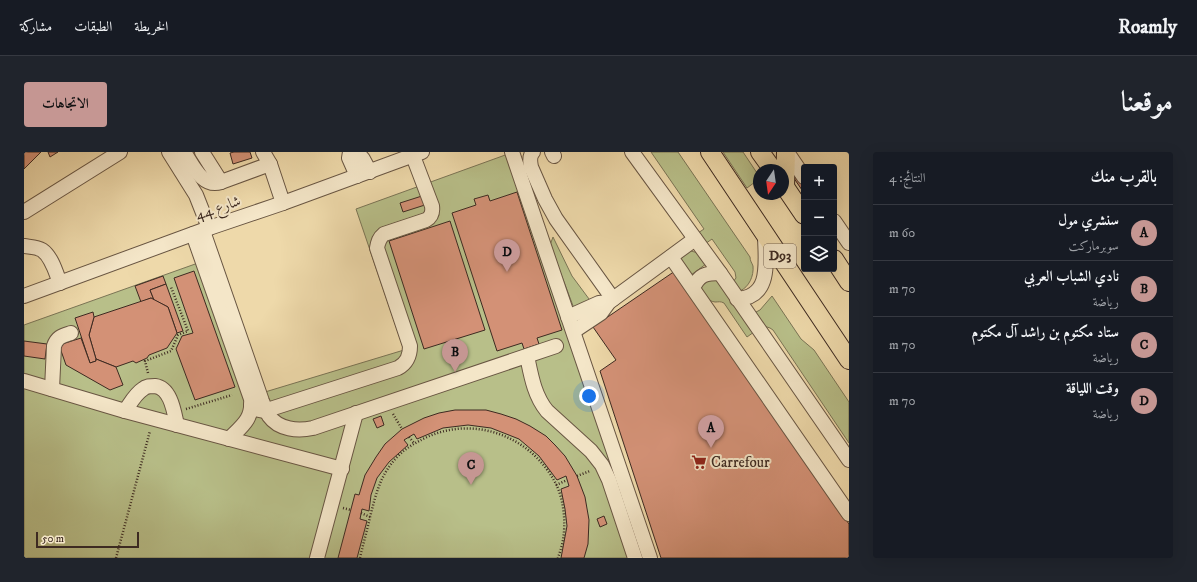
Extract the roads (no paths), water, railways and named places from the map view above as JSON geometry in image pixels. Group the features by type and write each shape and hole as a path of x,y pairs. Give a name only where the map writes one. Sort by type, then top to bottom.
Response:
{"main road":[{"name":"D93","path":"710,152 849,360"},
{"path":"760,152 769,164"},
{"path":"785,164 786,152"},
{"path":"789,192 801,210"},
{"path":"837,264 849,282"},
{"path":"829,330 838,331 849,335"}],"street":[{"path":"24,212 120,152"},
{"path":"169,152 196,195 202,231 251,399 251,410 248,420 229,439"},
{"path":"202,152 221,182"},
{"path":"350,152 349,158 364,174"},
{"path":"357,152 363,159 364,174"},
{"path":"512,152 650,558"},
{"path":"533,152 530,160 531,167 550,210 611,301"},
{"path":"632,152 720,273 849,460"},
{"path":"786,152 801,174"},
{"path":"186,154 204,179 212,183 221,182 266,158 283,203"},
{"path":"251,405 259,410 266,410 398,368 406,362 410,352 408,341 377,248 380,238 384,234 426,220 432,215 432,206 418,154"},
{"name":"شارع 44","path":"24,296 418,154"},
{"path":"837,225 849,243"},
{"path":"202,231 266,410 270,417 278,424 289,429 301,430 313,428 556,346"},
{"path":"737,299 750,297 759,290 762,285 765,274 765,234"},
{"path":"574,331 601,312 611,301 695,239"},
{"path":"24,246 38,248 49,257 60,284"},
{"path":"671,257 849,514"},
{"path":"693,288 702,276 707,273 720,273"},
{"path":"568,317 595,304 611,301"},
{"path":"52,389 54,346 56,341 61,337 71,333"},
{"path":"527,356 537,395 542,404 547,411 591,451 602,465 609,480 635,558"},
{"path":"24,382 153,419 176,419 229,439 342,469"},
{"path":"125,411 139,392 144,388 151,386 158,387 164,390 168,396 176,419"},
{"path":"316,558 342,469 356,413"}],"place":[{"name":"وقت اللياقة","path":"507,272"},
{"name":"نادي الشباب العربي","path":"455,372"},
{"name":"سنشري مول","path":"711,448"},
{"name":"Carrefour","path":"699,462"},
{"name":"ستاد مكتوم بن راشد آل مكتوم","path":"471,485"}]}
